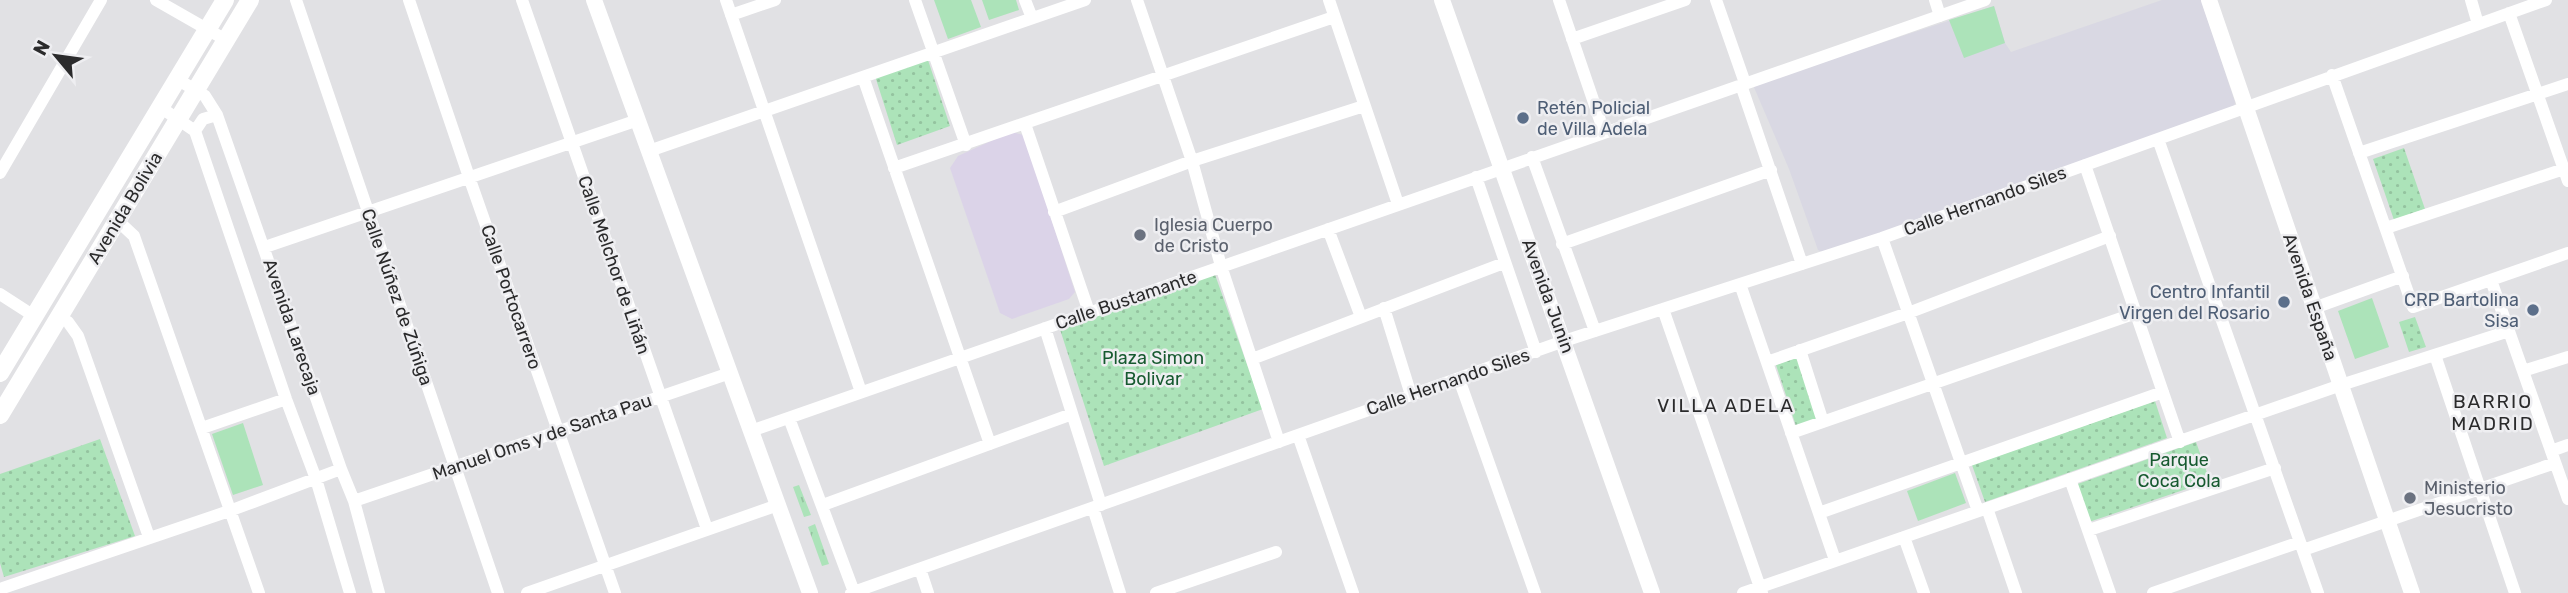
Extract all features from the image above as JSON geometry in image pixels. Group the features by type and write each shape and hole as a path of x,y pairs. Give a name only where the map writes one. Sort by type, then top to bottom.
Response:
{"main road":[{"name":"Avenida Bolivia","path":"0,373 225,0"},
{"name":"Avenida Bolivia","path":"0,415 250,0"}],"street":[{"path":"0,173 101,0"},
{"path":"156,0 226,40"},
{"name":"Calle Núñez de Zúñiga","path":"296,0 498,593"},
{"name":"Calle Portocarrero","path":"409,0 615,593"},
{"name":"Calle Melchor de Liñán","path":"522,0 707,529"},
{"path":"594,0 778,505 806,592"},
{"path":"726,0 861,392"},
{"path":"731,15 775,0"},
{"path":"915,0 966,145"},
{"path":"1026,0 1032,18"},
{"path":"649,151 1085,0"},
{"path":"1137,0 1192,161 1222,266 1279,442"},
{"path":"1329,0 1398,204"},
{"name":"Avenida Junin","path":"1442,0 1652,593"},
{"path":"1559,0 1604,132"},
{"path":"1572,39 1685,0"},
{"path":"1716,0 1802,264"},
{"path":"1935,0 1940,16"},
{"name":"Calle Bustamante","path":"751,431 1985,0"},
{"name":"Avenida España","path":"2209,0 2412,593"},
{"path":"2471,0 2479,24"},
{"name":"Calle Hernando Siles","path":"853,593 1564,341 1882,238 2546,0"},
{"path":"2386,228 2567,178 2509,13"},
{"path":"894,168 1335,17"},
{"path":"2332,75 2413,307 2568,253"},
{"path":"863,77 990,444"},
{"name":"Avenida Larecaja","path":"177,79 205,96 217,115 354,501 379,593"},
{"path":"2359,153 2568,84"},
{"path":"1054,212 1192,161 1364,106"},
{"path":"160,107 195,131 203,119 217,115"},
{"path":"265,247 638,120"},
{"path":"1025,124 1089,313"},
{"name":"Avenida Larecaja","path":"195,131 316,479 350,593"},
{"path":"2158,139 2318,593"},
{"name":"Avenida Junin","path":"1532,157 1595,331"},
{"path":"2085,165 2180,442"},
{"path":"1562,244 1771,170"},
{"name":"Avenida Junin","path":"1476,177 1536,352"},
{"path":"118,220 134,236 232,510 256,592"},
{"path":"1328,229 1361,317"},
{"path":"1767,362 1908,313 2110,236"},
{"path":"1882,238 1961,463 2016,593"},
{"path":"1252,359 1504,263"},
{"path":"2314,308 2403,276"},
{"path":"2491,280 2568,499"},
{"path":"1740,284 1835,561"},
{"path":"0,294 34,316"},
{"path":"1384,308 1412,395"},
{"path":"1663,309 1761,590"},
{"path":"1791,433 2136,313"},
{"path":"59,317 68,322 78,337 149,537"},
{"path":"1045,328 1072,414 1121,593"},
{"path":"1743,593 1761,590 1835,561 2070,479 2509,331"},
{"path":"1800,350 1823,422"},
{"path":"2435,355 2515,593"},
{"path":"2523,371 2568,356"},
{"name":"Manuel Oms y de Santa Pau","path":"354,501 730,373"},
{"path":"1460,379 1535,593"},
{"path":"1819,513 2163,392"},
{"path":"202,428 286,399"},
{"path":"823,505 1072,414"},
{"path":"789,418 853,593"},
{"path":"1298,436 1348,592"},
{"path":"2153,593 2387,522 2480,489 2553,457 2568,445"},
{"path":"2089,530 2275,468"},
{"path":"2,587 232,510 341,469"},
{"path":"2070,479 2110,593"},
{"path":"527,593 778,505"},
{"path":"1904,537 1919,592"},
{"path":"1156,593 1187,588 1276,552"},
{"path":"920,569 928,593"}],"shaded area":[{"path":"2162,0 2201,0 2235,102 2234,107 1824,253 1818,250 1789,169 1753,85 1994,6 2005,43 2011,52"},
{"path":"1011,132 1024,135 1075,292 1069,299 1012,319 1000,313 950,168 958,156"}],"green space":[{"path":"934,0 971,0 981,27 948,39"},
{"path":"982,0 1016,0 1019,10 989,20"},
{"path":"1994,6 2005,43 1964,58 1949,20"},
{"path":"927,57 950,126 897,145 875,76"},
{"path":"2404,148 2425,209 2394,220 2373,159"},
{"name":"Plaza Simon Bolivar","path":"1213,269 1263,409 1104,466 1057,320"},
{"path":"2372,298 2389,347 2355,359 2338,311"},
{"path":"2415,317 2426,347 2409,352 2399,322"},
{"path":"1797,357 1818,420 1796,426 1776,365"},
{"path":"2155,401 2167,438 1985,502 1972,465"},
{"path":"243,423 263,485 233,495 212,434"},
{"path":"100,439 135,536 4,577 0,563 0,474"},
{"name":"Parque Coca Cola","path":"2196,442 2210,481 2088,521 2072,486"},
{"path":"1955,473 1966,503 1918,521 1907,491"},
{"path":"799,485 811,515 804,517 793,487"},
{"path":"815,524 829,564 822,566 808,527"}],"place":[{"name":"Retén Policial de Villa Adela","path":"1523,118"},
{"name":"Iglesia Cuerpo de Cristo","path":"1140,235"},
{"name":"Centro Infantil Virgen del Rosario","path":"2284,302"},
{"name":"CRP Bartolina Sisa","path":"2533,310"},
{"name":"Ministerio Jesucristo","path":"2410,498"}],"district":[{"name":"VILLA ADELA","path":"1726,405"},
{"name":"BARRIO MADRID","path":"2493,412"}]}
